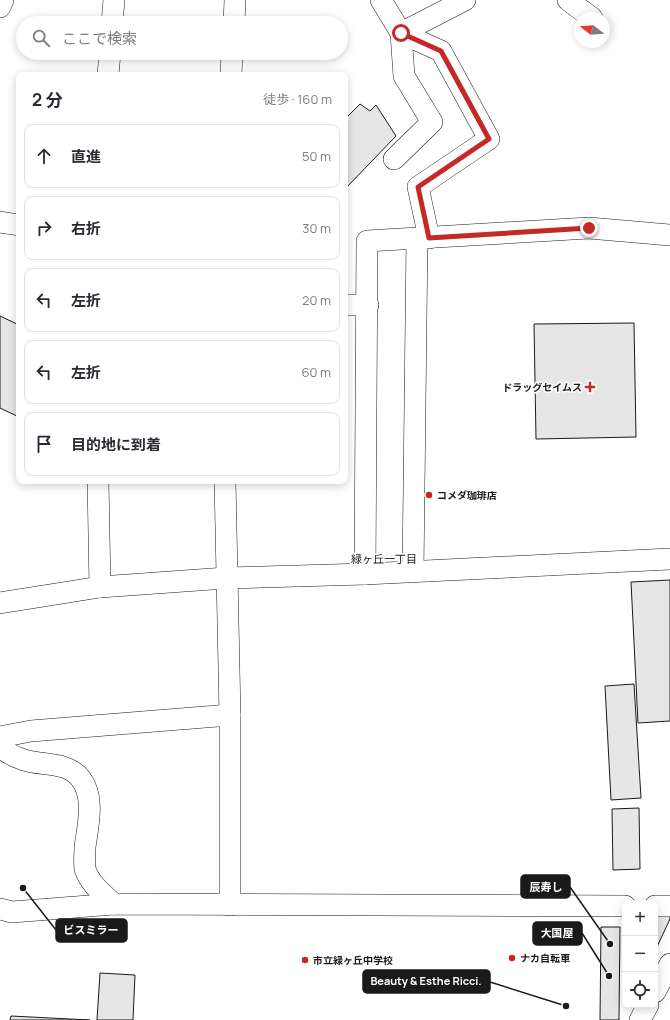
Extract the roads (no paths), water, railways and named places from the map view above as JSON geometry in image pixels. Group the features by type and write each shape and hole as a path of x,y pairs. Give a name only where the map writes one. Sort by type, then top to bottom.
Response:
{"street":[{"path":"0,7 3,0"},
{"path":"113,16 114,0"},
{"path":"234,16 235,0"},
{"path":"381,0 401,33 404,76 432,122 394,159"},
{"path":"401,33 465,0"},
{"path":"568,0 584,12"},
{"path":"401,33 441,51 489,139 418,187 423,238 413,572"},
{"path":"108,72 109,60"},
{"path":"231,72 232,60"},
{"path":"0,222 16,225"},
{"path":"365,574 368,305 367,241 589,228 670,235"},
{"path":"348,305 368,305"},
{"path":"98,484 100,587"},
{"path":"224,484 230,714 230,905"},
{"path":"0,603 100,587 226,578 413,572 670,559"},
{"path":"0,737 31,731 230,714"},
{"path":"0,747 7,752 25,760 73,770 81,779 86,789 90,805 85,868 89,878 114,904"},
{"path":"0,909 12,912 114,904 622,906"},
{"path":"658,906 670,906"},
{"path":"658,986 670,964"},
{"path":"640,1020 646,1008"}],"place":[{"name":"ドラッグセイムス","path":"590,387"},
{"name":"コメダ珈琲店","path":"429,495"},
{"name":"ビスミラー","path":"23,888"},
{"name":"辰寿し","path":"610,944"},
{"name":"ナカ自転車","path":"512,958"},
{"name":"市立緑ヶ丘中学校","path":"305,960"},
{"name":"大国屋","path":"609,976"},
{"name":"Beauty & Esthe Ricci.","path":"566,1006"}],"district":[{"name":"緑ヶ丘一丁目","path":"384,559"}]}
